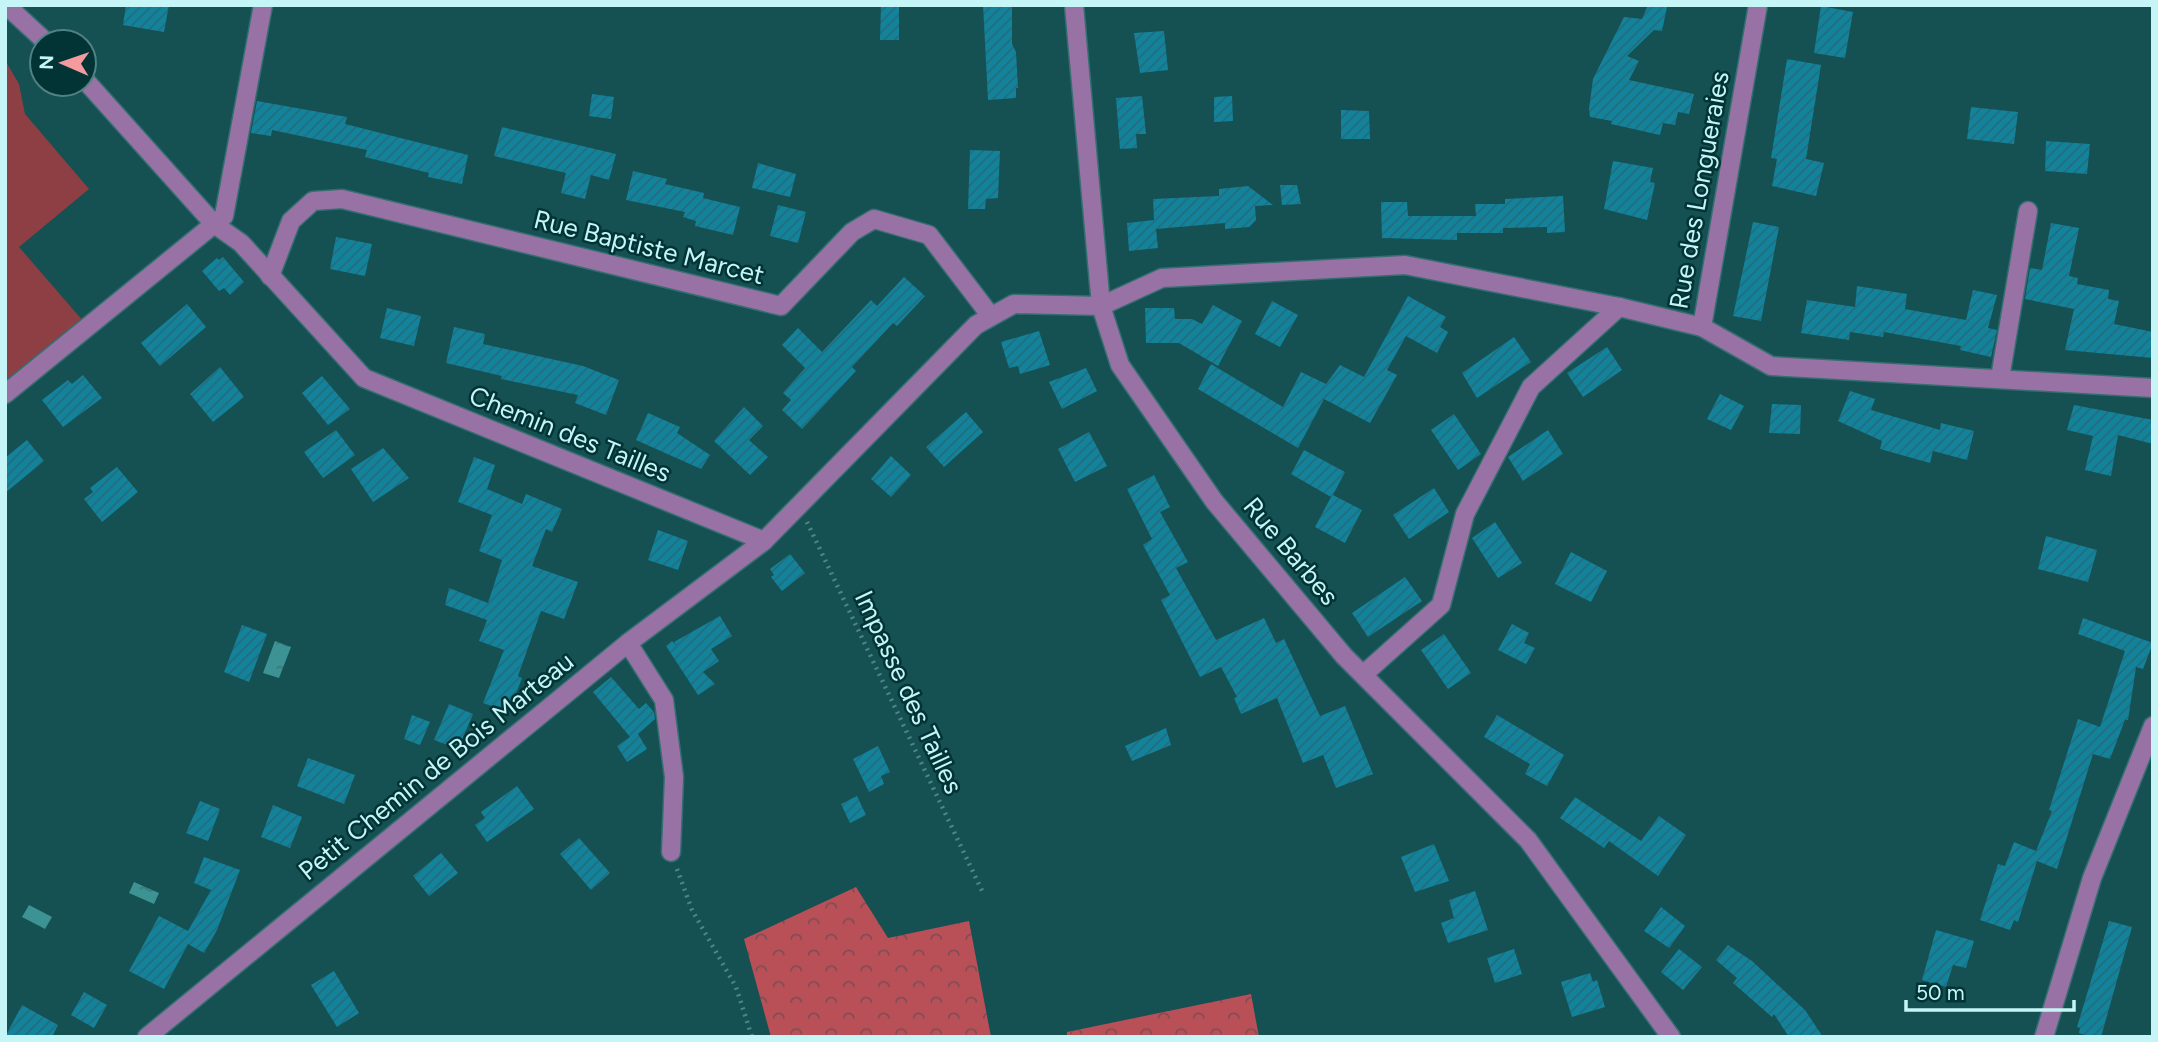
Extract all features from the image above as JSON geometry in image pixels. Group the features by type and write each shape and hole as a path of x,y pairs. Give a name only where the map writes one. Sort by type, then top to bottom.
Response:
{"street":[{"path":"6,5 31,28"},
{"path":"5,394 224,216 263,5"},
{"name":"Rue Barbes","path":"1074,5 1101,306 1120,365 1214,501 1345,656 1366,673 1528,840 1671,1037"},
{"name":"Rue des Longueraies","path":"1758,5 1702,327 1772,366 2000,377 2153,388"},
{"name":"Chemin des Tailles","path":"98,95 214,224 241,243 364,378 764,541"},
{"name":"Rue Baptiste Marcet","path":"270,276 291,221 313,201 342,199 781,306 852,232 874,219 929,235 990,315"},
{"path":"2000,377 2028,211"},
{"path":"764,541 976,324 1014,304 1101,306 1162,278 1405,265 1619,307 1702,327"},
{"path":"1366,673 1441,605 1465,514 1531,387 1619,307"},
{"name":"Petit Chemin de Bois Marteau","path":"147,1037 628,643 764,541"},
{"path":"628,643 664,700 674,777 671,852"},
{"path":"2045,1037 2105,840 2153,726"}],"path":[{"name":"Impasse des Tailles","path":"799,505 984,895"},
{"path":"671,852 692,910 736,987 752,1037"}],"shaded area":[{"path":"5,60 19,84 25,114 89,189 19,247 84,322 5,386"}],"green space":[{"path":"856,887 888,938 969,921 991,1037 771,1037 744,939"},
{"path":"1251,994 1259,1037 1067,1037 1067,1032"}],"water":[{"path":"275,641 291,647 279,678 263,673"},
{"path":"134,882 159,893 154,904 129,893"},
{"path":"29,905 52,917 45,929 22,917"}],"building":[{"path":"126,5 169,5 164,32 123,25"},
{"path":"881,5 899,5 899,40 880,40"},
{"path":"983,5 1012,5 1012,44 1016,52 1018,88 1016,98 988,100"},
{"path":"1648,5 1667,7 1662,31 1654,30 1627,56 1639,61 1629,80 1694,94 1689,114 1678,112 1675,125 1663,123 1660,135 1590,117 1589,109 1593,79 1624,17 1642,19"},
{"path":"1821,6 1853,12 1845,58 1814,53"},
{"path":"1164,31 1168,70 1140,73 1134,33"},
{"path":"1787,59 1821,65 1806,159 1824,163 1816,196 1772,186 1777,159 1771,158"},
{"path":"592,94 614,97 611,119 589,116"},
{"path":"1142,96 1146,134 1136,134 1137,148 1120,149 1116,98"},
{"path":"1232,96 1233,121 1214,122 1214,97"},
{"path":"257,101 347,117 345,124 468,155 462,184 428,177 429,173 365,157 367,150 272,130 271,136 251,133"},
{"path":"1971,107 2018,112 2014,144 1967,139"},
{"path":"1341,110 1369,111 1370,139 1341,139"},
{"path":"502,127 616,154 609,180 591,175 585,199 561,193 566,173 494,156"},
{"path":"2046,141 2090,144 2087,174 2045,171"},
{"path":"970,150 1000,151 998,198 986,199 985,209 968,209"},
{"path":"1613,161 1653,168 1650,182 1655,183 1647,220 1604,209"},
{"path":"758,163 796,174 790,197 752,188"},
{"path":"633,171 667,179 665,184 704,193 703,198 740,207 733,235 695,226 696,221 683,217 685,212 626,200"},
{"path":"1280,185 1297,185 1301,204 1282,205"},
{"path":"1248,186 1273,205 1255,206 1256,220 1249,227 1225,229 1225,223 1156,229 1158,248 1129,251 1127,223 1154,220 1153,199 1219,196 1219,189"},
{"path":"1563,196 1565,232 1547,233 1547,227 1503,228 1503,233 1457,233 1457,240 1382,238 1381,202 1407,202 1408,216 1476,216 1475,204 1505,204 1505,199"},
{"path":"778,205 806,212 798,243 770,236"},
{"path":"1753,222 1779,227 1761,321 1733,316"},
{"path":"2051,223 2079,228 2069,276 2078,278 2077,284 2109,290 2108,299 2119,301 2114,324 2153,332 2153,358 2065,350 2074,309 2025,299 2030,268 2042,270"},
{"path":"336,237 372,244 365,276 330,269"},
{"path":"223,257 244,282 230,295 224,288 219,291 202,271 217,258 219,260"},
{"path":"904,277 925,296 897,326 893,323 852,367 856,371 802,429 782,410 791,400 783,393 805,368 782,345 798,328 822,352 871,300 877,306"},
{"path":"1857,286 1907,294 1905,309 1966,320 1973,290 1997,295 1988,328 1997,330 1991,357 1960,350 1961,346 1884,332 1883,337 1850,332 1849,340 1801,333 1807,300 1855,307"},
{"path":"1408,296 1446,317 1440,327 1448,332 1437,353 1406,336 1387,370 1397,375 1370,423 1324,399 1298,448 1198,389 1211,364 1283,407 1301,372 1326,384 1340,365 1364,377"},
{"path":"1272,301 1298,315 1280,347 1255,334"},
{"path":"187,304 206,327 160,366 141,343"},
{"path":"1213,305 1242,321 1218,366 1179,343 1146,343 1145,308 1174,308 1175,319 1192,319 1202,324"},
{"path":"387,308 421,316 414,346 380,338"},
{"path":"454,327 485,334 483,344 583,366 619,380 606,415 575,403 578,395 501,379 502,376 446,363"},
{"path":"1039,331 1050,365 1020,374 1018,366 1009,368 1001,342"},
{"path":"1514,337 1531,362 1477,398 1462,373"},
{"path":"1607,347 1622,370 1583,397 1567,373"},
{"path":"220,367 244,397 213,422 190,394"},
{"path":"1086,368 1097,391 1062,409 1049,382"},
{"path":"83,375 102,398 63,427 42,400 68,380 72,384"},
{"path":"322,376 350,409 328,425 302,393"},
{"path":"1850,391 1875,399 1871,410 1940,430 1941,423 1974,431 1967,460 1933,451 1930,463 1880,449 1882,441 1838,421"},
{"path":"1720,394 1744,406 1731,430 1707,419"},
{"path":"1772,404 1801,405 1800,434 1769,433"},
{"path":"2074,405 2153,420 2153,444 2118,435 2111,476 2085,470 2093,436 2067,430"},
{"path":"744,407 763,426 749,440 768,457 750,475 714,441"},
{"path":"966,412 983,432 944,467 926,447"},
{"path":"648,413 680,427 677,433 710,455 701,469 636,440"},
{"path":"1454,414 1481,454 1458,470 1431,430"},
{"path":"336,430 355,455 323,478 304,452"},
{"path":"1548,430 1563,454 1523,481 1508,457"},
{"path":"1089,432 1107,466 1075,482 1058,449"},
{"path":"27,440 44,461 5,493 5,458"},
{"path":"383,448 409,478 373,502 351,469"},
{"path":"1304,450 1345,472 1333,495 1362,510 1345,543 1315,527 1331,497 1291,474"},
{"path":"891,456 911,475 891,497 871,479"},
{"path":"474,457 495,465 487,489 522,504 526,494 562,509 552,532 546,529 532,566 578,582 564,619 541,611 518,676 522,678 509,712 483,703 504,650 479,641 487,620 445,605 449,588 488,603 502,560 479,551 492,515 458,502"},
{"path":"117,467 138,492 102,522 84,499 93,492 90,488"},
{"path":"1154,475 1170,507 1160,512 1188,562 1176,568 1216,640 1264,618 1276,643 1284,639 1320,716 1345,706 1373,774 1336,788 1323,755 1303,763 1277,698 1241,714 1234,698 1237,697 1221,667 1200,677 1161,600 1170,595 1143,545 1152,539 1127,489"},
{"path":"1434,488 1449,512 1409,539 1393,515"},
{"path":"1495,522 1522,563 1498,578 1472,538"},
{"path":"658,530 688,541 678,570 648,560"},
{"path":"2046,536 2097,550 2088,582 2038,569"},
{"path":"1571,552 1607,571 1591,602 1555,584"},
{"path":"790,554 805,573 782,591 771,577 774,575 770,569"},
{"path":"1405,577 1422,601 1368,637 1352,613"},
{"path":"720,616 732,636 711,649 719,661 703,672 715,684 698,695 666,646 672,641 677,646 674,642"},
{"path":"2083,618 2153,643 2143,669 2136,667 2128,720 2125,720 2110,759 2093,754 2057,869 2037,861 2018,922 2014,920 2010,930 1980,920 1998,864 2005,866 2014,842 2036,851 2052,811 2049,810 2078,719 2100,727 2125,651 2078,634"},
{"path":"1512,624 1529,633 1524,643 1535,648 1526,664 1498,650"},
{"path":"242,625 267,634 249,682 224,672"},
{"path":"1444,634 1471,673 1448,689 1421,650"},
{"path":"611,677 639,709 646,703 654,712 655,719 638,734 647,749 627,762 617,746 630,737 593,692"},
{"path":"449,704 473,714 458,749 434,740"},
{"path":"412,715 430,722 420,745 404,739"},
{"path":"1497,715 1564,755 1547,786 1525,774 1530,764 1484,737"},
{"path":"1166,728 1171,745 1132,761 1125,746"},
{"path":"878,746 890,772 881,776 884,784 869,792 853,759"},
{"path":"308,758 355,775 344,804 297,786"},
{"path":"517,786 534,809 487,842 475,825 485,818 481,812"},
{"path":"857,796 866,815 850,823 841,804"},
{"path":"1575,797 1641,841 1659,816 1686,835 1658,876 1609,841 1604,848 1560,818"},
{"path":"200,801 220,809 208,841 186,833"},
{"path":"273,805 302,817 290,848 261,837"},
{"path":"579,838 610,873 591,890 560,854"},
{"path":"1434,844 1449,881 1415,892 1401,857"},
{"path":"441,853 458,873 429,896 413,876"},
{"path":"204,857 240,870 217,930 204,953 188,944 164,989 129,971 159,916 188,931 211,890 194,883"},
{"path":"1475,891 1488,930 1448,943 1441,923 1454,918 1449,900"},
{"path":"1661,907 1685,926 1669,948 1644,931"},
{"path":"2109,921 2132,927 2101,1037 2090,1037 2079,1033 2080,1028 2077,1027"},
{"path":"1936,930 1974,941 1966,968 1953,965 1946,987 1922,980"},
{"path":"1728,945 1752,961 1805,1010 1823,1037 1789,1037 1774,1014 1772,1017 1733,983 1737,978 1716,960"},
{"path":"1514,949 1522,974 1495,983 1487,958"},
{"path":"1679,949 1702,967 1683,990 1661,972"},
{"path":"334,971 359,1013 337,1027 311,985"},
{"path":"1590,973 1593,982 1597,980 1605,1007 1572,1017 1561,982"},
{"path":"84,992 107,1005 94,1028 71,1015"},
{"path":"22,1005 58,1025 52,1037 5,1037"}]}
